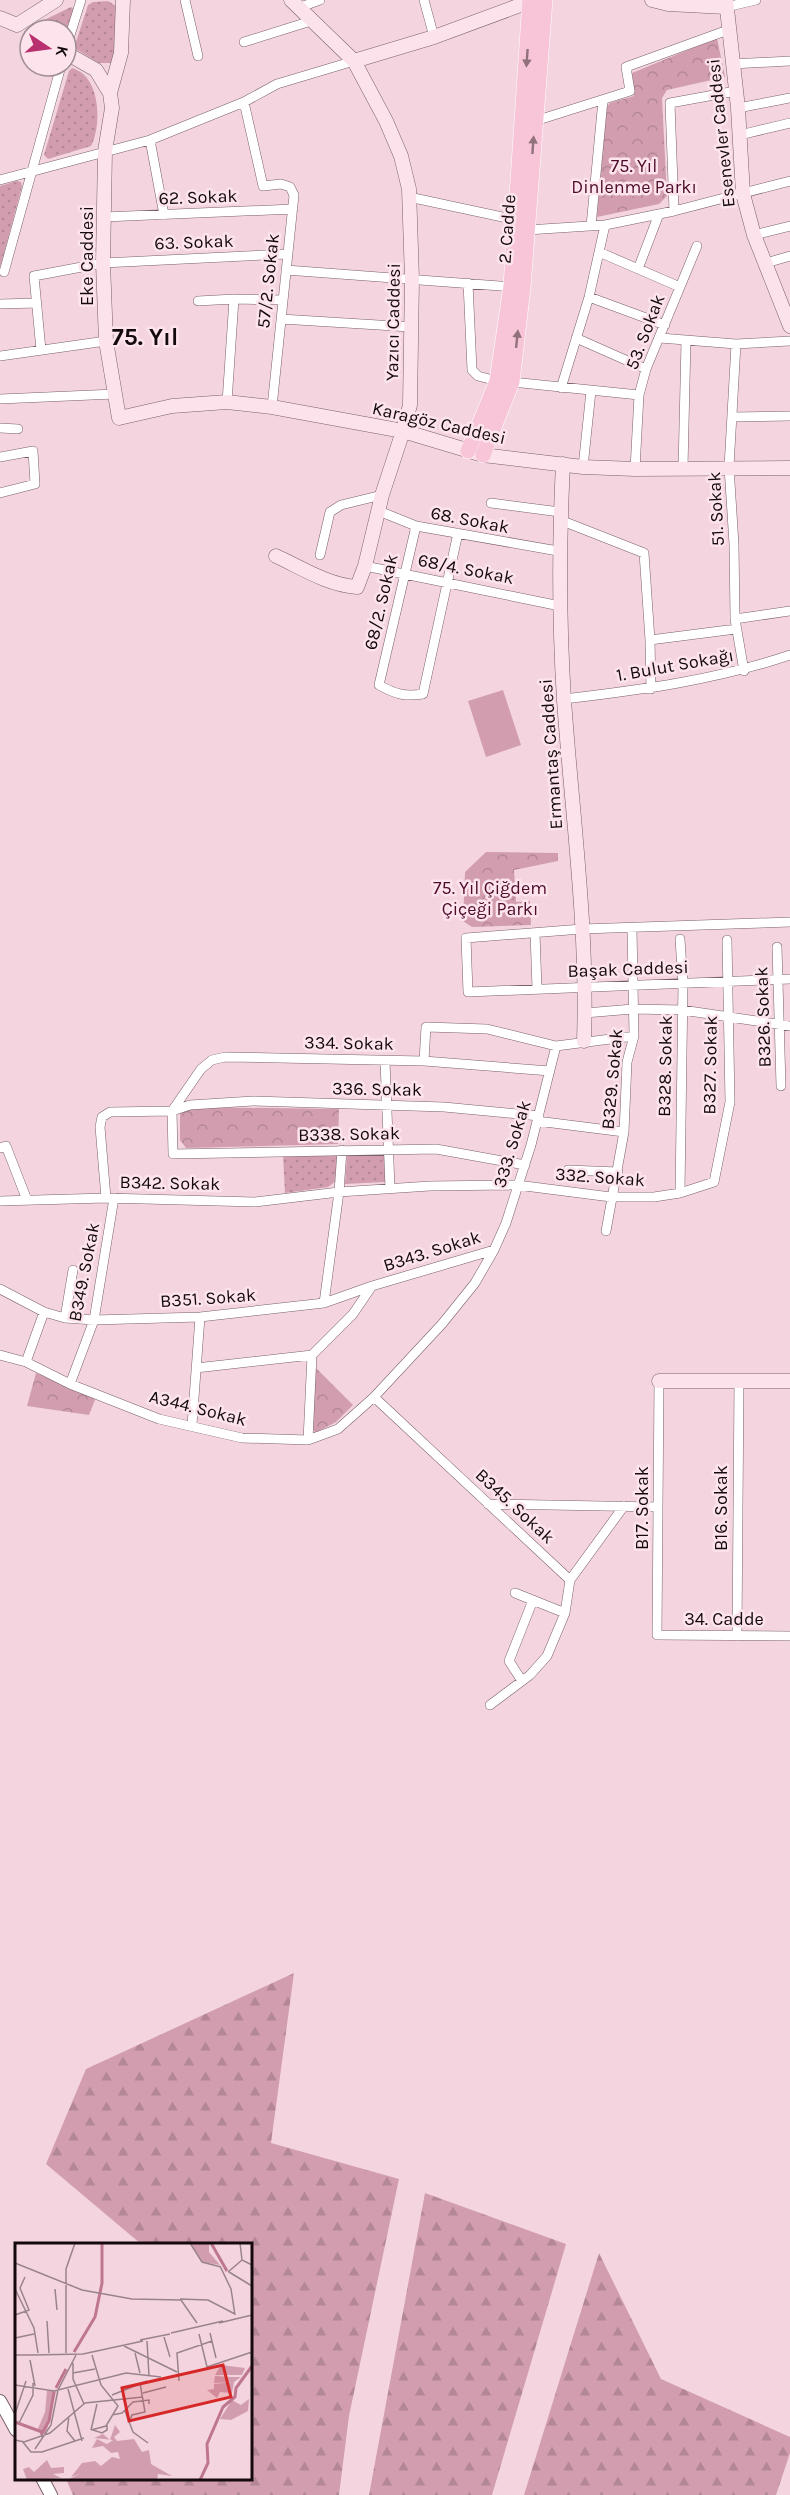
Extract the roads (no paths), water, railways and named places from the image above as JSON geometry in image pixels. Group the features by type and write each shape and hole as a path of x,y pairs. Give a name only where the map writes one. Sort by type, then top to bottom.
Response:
{"main road":[{"path":"0,18 17,25 56,0"},
{"name":"Eke Caddesi","path":"119,418 106,341 103,262 105,151 111,108 110,93 121,53 123,0"},
{"path":"354,61 434,37 535,0"},
{"name":"2. Cadde","path":"521,224 535,121 535,0"},
{"name":"2. Cadde","path":"483,455 512,382 535,0"},
{"path":"652,0 668,4 726,3"},
{"name":"Esenevler Caddesi","path":"726,3 738,108 742,194 754,235 786,303 790,326"},
{"name":"Yazıcı Caddesi","path":"276,556 343,586 357,587 365,566 382,495 410,405 412,279 409,197 401,156 386,121 354,61 294,4"},
{"path":"78,58 96,70 110,93"},
{"name":"2. Cadde","path":"468,451 497,381 517,287"},
{"name":"Karagöz Caddesi","path":"119,418 172,406 227,402 272,407 403,431 483,455 583,467 790,468"},
{"name":"Ermantaş Caddesi","path":"563,464 558,551 560,606 564,699 582,929 585,987 584,1041"},
{"path":"659,1381 790,1381"}],"street":[{"path":"76,18 81,0"},
{"path":"185,0 198,56"},
{"path":"294,4 320,0"},
{"path":"424,0 434,37"},
{"path":"726,3 756,0"},
{"path":"244,42 311,21"},
{"path":"535,121 630,91 626,67 728,30"},
{"path":"0,180 150,140 244,102 277,84 354,61"},
{"path":"732,64 790,61"},
{"path":"4,272 58,78"},
{"path":"674,211 670,103 736,91"},
{"path":"738,108 790,98"},
{"path":"591,226 603,100"},
{"name":"57/2. Sokak","path":"244,102 263,186 281,184 290,187 294,195 272,407"},
{"path":"740,135 790,123"},
{"path":"150,140 164,215"},
{"path":"409,197 521,224 591,226 674,211 790,181"},
{"name":"62. Sokak","path":"104,217 293,209"},
{"path":"638,269 659,214"},
{"path":"561,388 589,297 605,225"},
{"path":"754,235 790,226"},
{"name":"53. Sokak","path":"635,469 639,395 646,369 697,246"},
{"path":"599,252 680,287"},
{"name":"63. Sokak","path":"37,303 34,276 103,262 287,254"},
{"path":"766,263 790,256"},
{"path":"286,270 517,287"},
{"path":"468,283 472,370 478,376 497,381"},
{"path":"589,297 665,325"},
{"path":"227,402 234,299"},
{"path":"198,301 283,300"},
{"path":"0,304 37,303 41,350"},
{"path":"281,319 411,327"},
{"path":"576,338 646,369"},
{"path":"660,338 736,344 790,341"},
{"path":"0,356 106,341"},
{"path":"683,468 686,341"},
{"name":"51. Sokak","path":"736,344 729,467 736,624 744,670"},
{"path":"512,382 639,395"},
{"path":"583,467 591,391"},
{"path":"0,399 115,394"},
{"path":"732,417 790,416"},
{"path":"0,428 18,429"},
{"path":"0,457 33,451 35,483 0,493"},
{"path":"320,555 330,512 341,505 382,495"},
{"path":"491,503 560,516 644,553 651,689"},
{"name":"68. Sokak","path":"379,511 416,526 558,551"},
{"name":"68/2. Sokak","path":"416,526 379,685 395,694 409,696 423,694 447,582"},
{"path":"447,582 458,534"},
{"name":"68/4. Sokak","path":"365,566 560,606"},
{"path":"650,640 790,611"},
{"name":"1. Bulut Sokağı","path":"564,699 651,689 744,670 790,655"},
{"path":"537,989 535,933 582,929 790,922"},
{"name":"B329. Sokak","path":"606,1231 624,1132 627,1062 634,1036 632,928"},
{"name":"Başak Caddesi","path":"535,933 466,938 468,992 790,979"},
{"name":"B328. Sokak","path":"680,939 683,984 680,1193"},
{"name":"B327. Sokak","path":"714,1182 730,1102 727,940"},
{"name":"B326. Sokak","path":"777,947 781,1086"},
{"path":"585,1013 633,1009 682,1010 790,1026"},
{"path":"424,1061 426,1027 486,1029 556,1046 634,1036"},
{"name":"333. Sokak","path":"494,1250 506,1223 525,1165 556,1046"},
{"name":"334. Sokak","path":"172,1111 201,1069 218,1058 424,1061 550,1071"},
{"path":"385,1061 390,1188"},
{"name":"336. Sokak","path":"100,1127 102,1117 110,1112 172,1111 190,1105 252,1101 444,1107 538,1118 624,1132"},
{"name":"B338. Sokak","path":"172,1111 173,1154 436,1149 525,1165"},
{"name":"B349. Sokak","path":"70,1384 94,1320 110,1198 100,1127"},
{"path":"0,1148 6,1146 27,1200"},
{"path":"324,1303 339,1191 342,1150"},
{"path":"568,1170 618,1172"},
{"name":"332. Sokak","path":"517,1185 611,1197 654,1197 680,1193 714,1182"},
{"name":"B342. Sokak","path":"0,1201 110,1198 255,1202 339,1191 517,1185"},
{"name":"B343. Sokak","path":"312,1355 353,1314 372,1286 494,1250"},
{"name":"A344. Sokak","path":"0,1356 26,1362 70,1384 159,1419 242,1438 308,1440 338,1429 374,1397 442,1324 475,1283 494,1250"},
{"path":"65,1318 74,1270"},
{"name":"B351. Sokak","path":"0,1289 44,1312 65,1318 94,1320 200,1317 324,1303 372,1286"},
{"path":"26,1362 44,1312"},
{"path":"192,1425 200,1317"},
{"path":"196,1368 312,1355 308,1440"},
{"name":"B17. Sokak","path":"657,1635 659,1381"},
{"name":"B16. Sokak","path":"737,1636 739,1381"},
{"name":"B345. Sokak","path":"374,1397 570,1580"},
{"path":"488,1504 658,1507"},
{"path":"490,1705 522,1681 547,1656 565,1613 570,1580 624,1506"},
{"path":"515,1593 565,1613"},
{"path":"522,1681 508,1660 533,1600"},
{"name":"34. Cadde","path":"657,1635 790,1636"},
{"path":"0,2401 15,2428"},
{"path":"43,2480 51,2495"}],"district":[{"name":"75. Yıl","path":"145,337"}],"park label":[{"name":"75. Yıl Dinlenme Parkı","path":"634,176"},
{"name":"75. Yıl Çiğdem Çiçeği Parkı","path":"490,898"}]}
